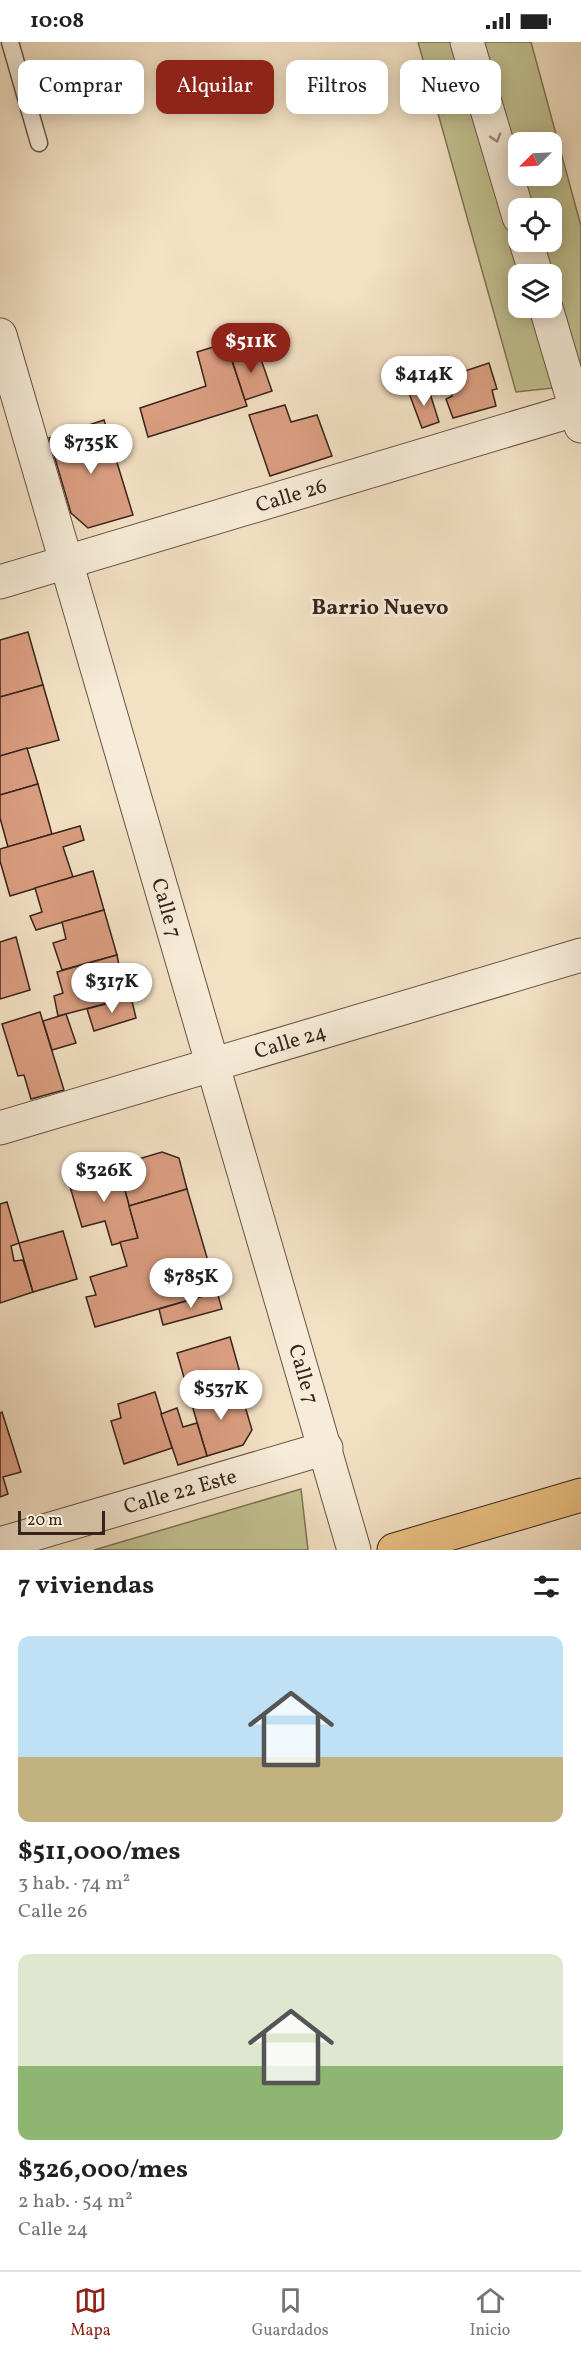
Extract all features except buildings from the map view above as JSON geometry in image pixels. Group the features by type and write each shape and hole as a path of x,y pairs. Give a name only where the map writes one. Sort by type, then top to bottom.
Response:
{"highway":[{"path":"394,1550 581,1494"}],"street":[{"path":"467,42 513,198"},
{"path":"549,318 579,415"},
{"name":"Calle 7","path":"0,335 354,1550"},
{"name":"Calle 26","path":"0,582 579,415"},
{"name":"Calle 24","path":"0,1128 581,955"},
{"name":"Calle 22 Este","path":"0,1544 326,1448"}],"lane":[{"path":"10,42 39,143"}],"shaded area":[{"path":"418,42 531,42 555,132 508,132 508,186 562,186 562,156 581,226 581,385 516,392 438,114 501,114 501,60 423,60"},
{"path":"301,1489 308,1550 94,1550"}],"district":[{"name":"Barrio Nuevo","path":"380,606"}]}
